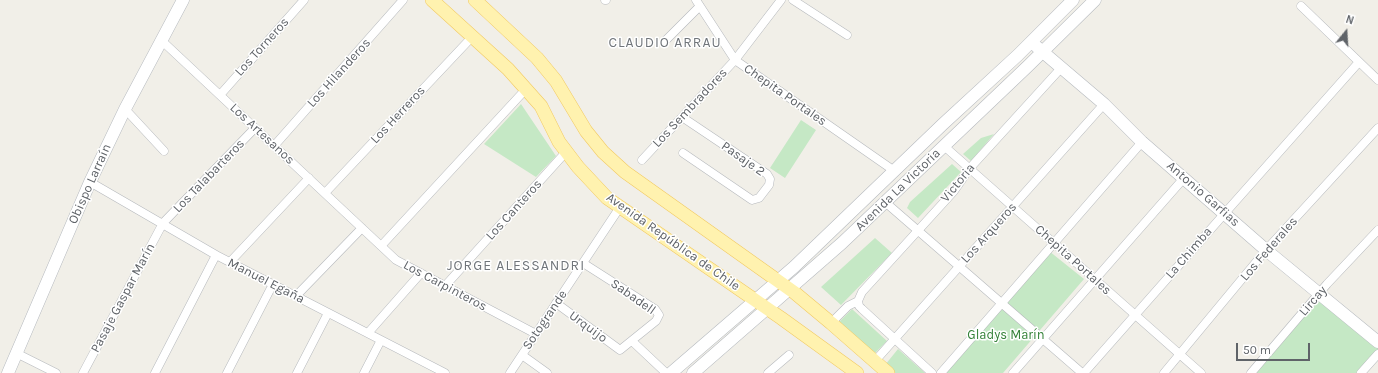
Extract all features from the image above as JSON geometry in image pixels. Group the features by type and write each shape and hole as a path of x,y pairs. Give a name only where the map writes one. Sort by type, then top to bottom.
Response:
{"main road":[{"name":"Obispo Larraín","path":"8,373 90,182 125,109 183,0"},
{"name":"Avenida República de Chile","path":"432,0 508,69 526,89 541,106 559,142 566,152 578,168 607,198 755,300 857,373"},
{"path":"475,0 526,47 542,64 556,81 586,131 613,161 638,182 790,289 832,323 888,373"},
{"name":"Avenida La Victoria","path":"693,373 842,243 1043,52 1095,0"},
{"name":"Avenida La Victoria","path":"671,373 794,267 893,170 1031,42 1066,2"},
{"name":"Antonio Garfias","path":"1031,42 1104,104 1142,142 1225,212 1266,250 1378,342"}],"street":[{"name":"Los Torneros","path":"220,95 304,0"},
{"name":"Los Hilanderos","path":"274,146 403,0"},
{"name":"Los Sembradores","path":"642,160 735,60 781,0"},
{"path":"793,0 847,35"},
{"name":"Chepita Portales","path":"698,3 735,60 893,170"},
{"path":"665,40 698,3"},
{"path":"1301,6 1359,62 1376,75"},
{"name":"Los Herreros","path":"324,193 472,37"},
{"name":"Los Artesanos","path":"161,40 362,228"},
{"name":"La Chimba","path":"1083,373 1359,62"},
{"name":"Victoria","path":"858,301 862,292 954,191 970,168 1062,67"},
{"path":"381,246 526,89"},
{"name":"Los Arqueros","path":"875,362 1104,104"},
{"path":"125,109 164,151"},
{"name":"Pasaje 2","path":"682,117 767,174 770,179 769,185 758,198 752,200 683,153"},
{"name":"Los Talabarteros","path":"163,224 255,128"},
{"name":"Los Federales","path":"1164,373 1266,250 1378,128"},
{"path":"940,373 1142,142"},
{"name":"Chepita Portales","path":"944,146 1201,373"},
{"name":"Los Canteros","path":"445,286 566,152"},
{"path":"230,262 309,178"},
{"path":"1013,373 1184,178"},
{"name":"Manuel Egaña","path":"90,182 216,255 368,333 435,371 445,373"},
{"path":"885,202 1083,373"},
{"name":"Sotogrande","path":"510,373 620,206"},
{"name":"Pasaje Gaspar Marín","path":"83,373 163,224"},
{"path":"296,296 362,228"},
{"name":"Los Carpinteros","path":"362,228 396,260 536,334"},
{"name":"Lircay","path":"1251,373 1378,230"},
{"path":"155,373 216,255"},
{"name":"Sabadell","path":"583,263 655,309 659,315 656,321 620,350"},
{"path":"368,333 421,273"},
{"path":"227,373 272,284"},
{"path":"832,323 848,306 858,301 858,306 862,310 932,373"},
{"name":"Urquijo","path":"556,303 620,350"},
{"path":"297,373 328,313"},
{"path":"364,373 381,340"},
{"path":"632,341 666,373"},
{"path":"16,353 56,373"},
{"path":"1361,373 1378,354"},
{"path":"522,355 547,373"},
{"path":"768,373 789,355"}],"green space":[{"path":"521,104 556,156 536,177 484,144"},
{"path":"801,120 816,130 785,178 770,168"},
{"path":"994,134 971,161 963,154 981,138"},
{"path":"952,164 961,172 918,218 907,208 910,202"},
{"path":"875,238 892,253 841,305 821,287"},
{"name":"Gladys Marín","path":"1049,251 1084,279 1003,373 942,373"},
{"path":"1320,297 1378,346 1378,353 1361,373 1254,373"},
{"path":"852,309 887,341 874,354 839,322"},
{"path":"898,349 925,373 894,373 885,365"}],"district":[{"name":"CLAUDIO ARRAU","path":"665,43"},
{"name":"JORGE ALESSANDRI","path":"516,266"}]}
